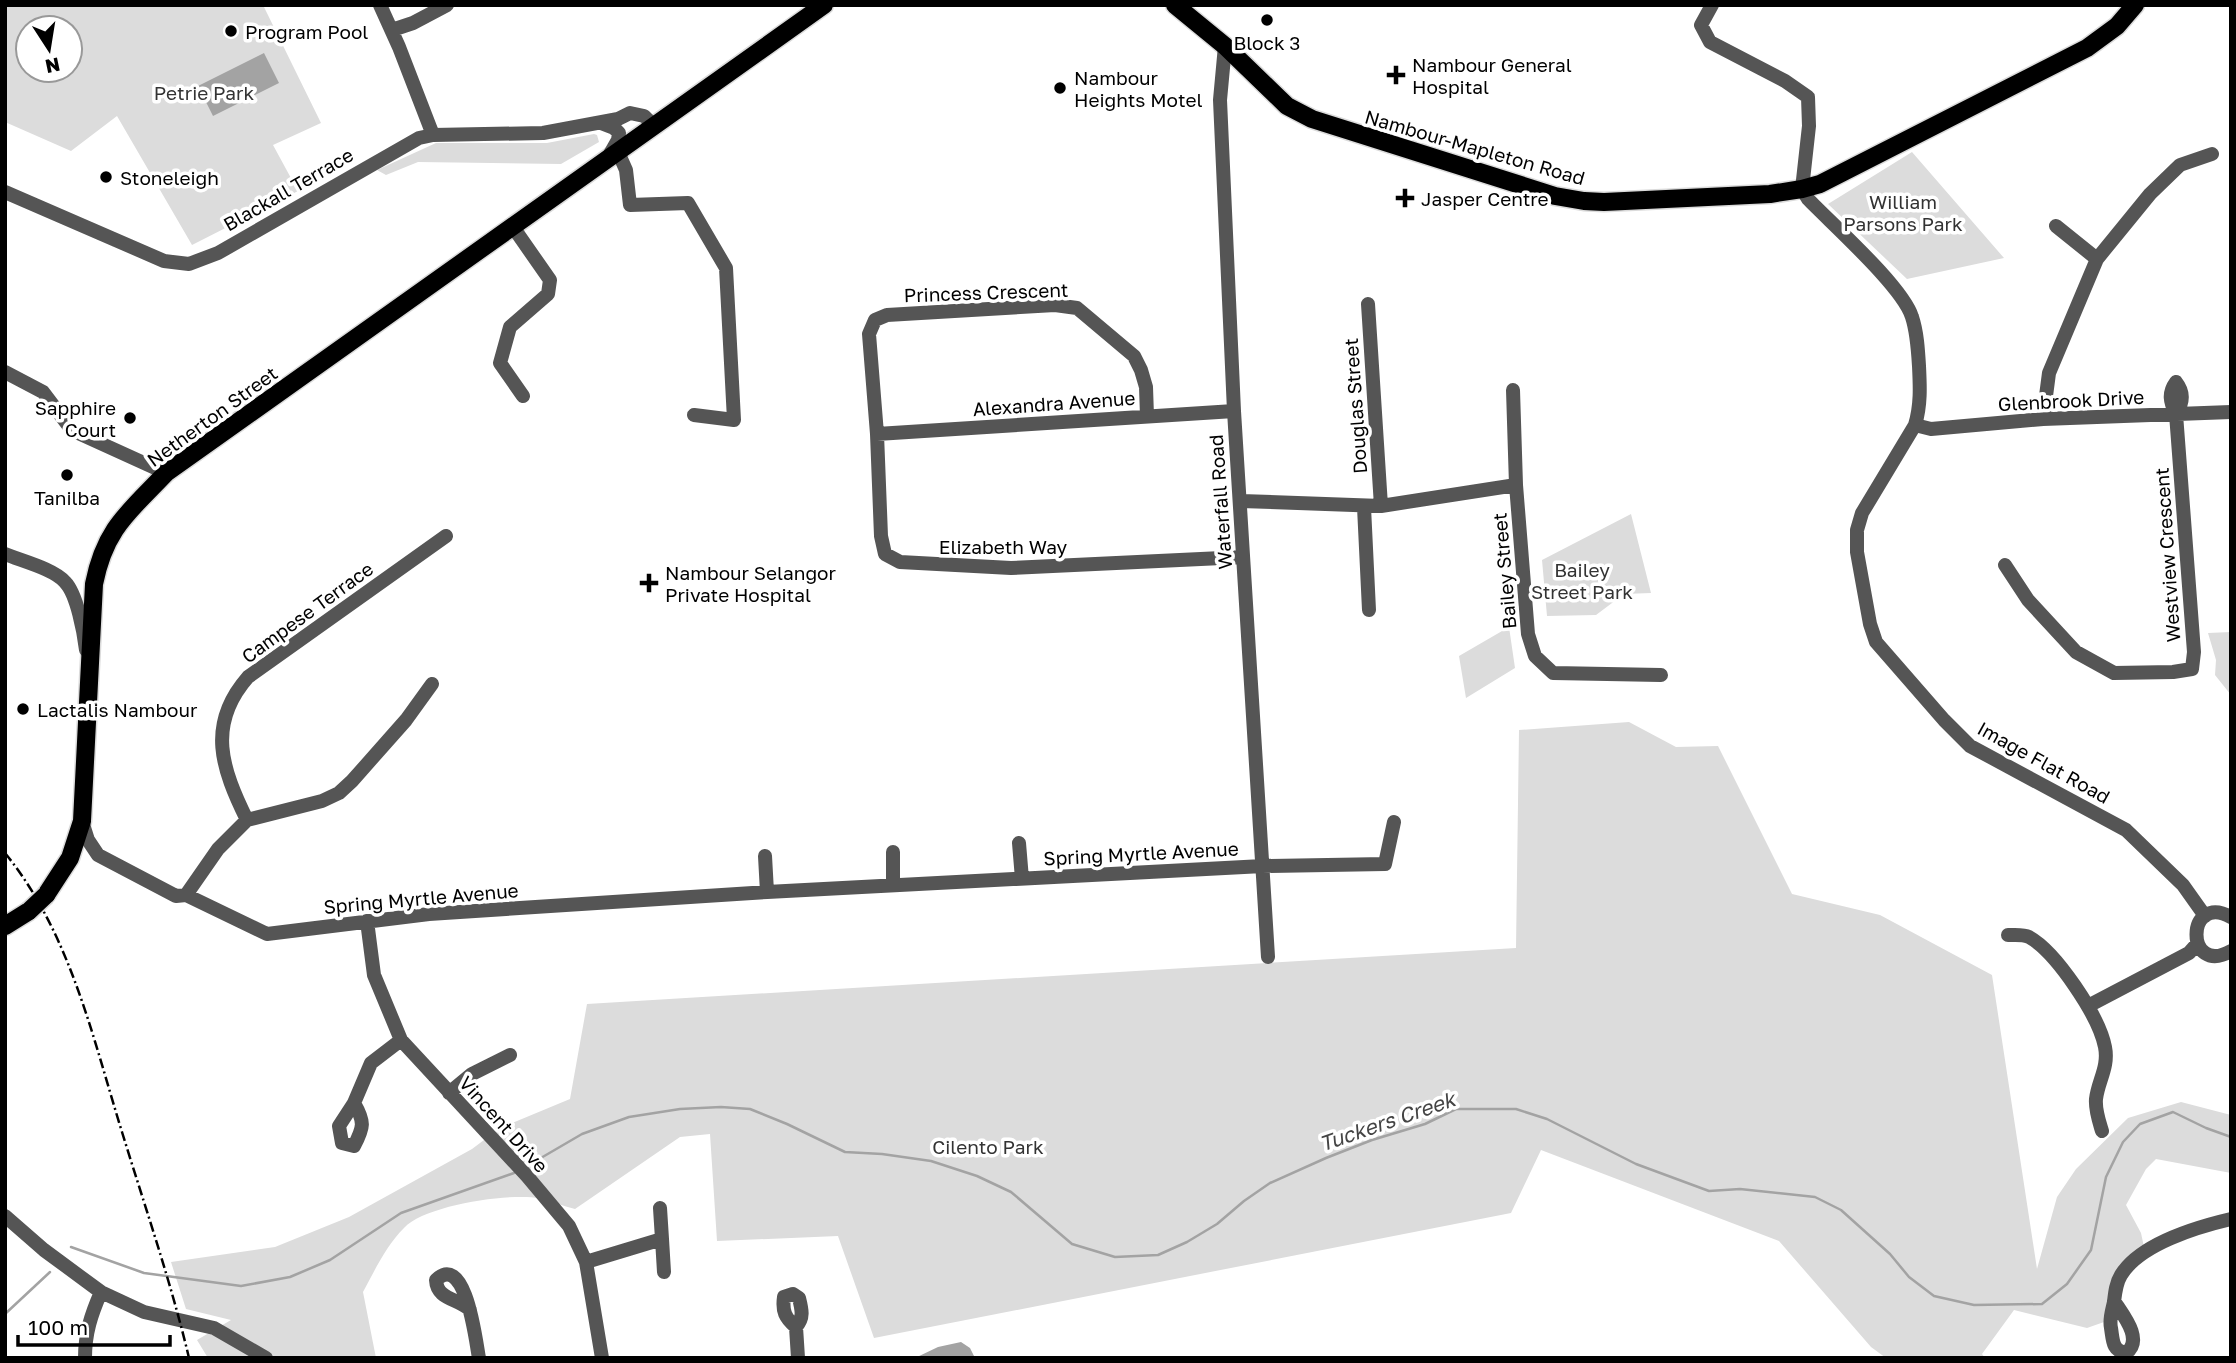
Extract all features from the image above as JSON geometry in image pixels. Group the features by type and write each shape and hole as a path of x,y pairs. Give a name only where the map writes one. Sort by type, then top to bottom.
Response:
{"main road":[{"path":"649,129 824,5"},
{"name":"Nambour-Mapleton Road","path":"1175,5 1225,46 1287,106 1312,120 1555,196 1604,202 1770,194 1802,189 1835,177 2087,48 2117,26 2135,5"},
{"name":"Netherton Street","path":"5,926 29,911 46,895 72,853 82,821 92,597 103,548 121,520 166,472 649,129"}],"street":[{"path":"380,5 433,135"},
{"path":"392,30 413,23 447,5"},
{"path":"1712,5 1701,25 1710,42 1785,81 1808,97 1809,126 1802,189"},
{"name":"Waterfall Road","path":"1225,46 1220,100 1234,411 1268,957"},
{"name":"Blackall Terrace","path":"5,192 164,261 189,264 218,253 419,138 433,135 533,134 618,119 649,129"},
{"path":"601,123 614,128 619,136 611,157 626,170 630,205 688,203 726,268 734,419 694,415"},
{"path":"2043,419 2049,373 2097,259 2150,194 2180,165 2213,154"},
{"name":"Image Flat Road","path":"1802,189 1808,199 1907,305 1915,328 1920,402 1915,425 1862,513 1857,530 1857,552 1870,624 1876,642 1970,746 2078,802 2126,831 2183,885 2205,916"},
{"path":"2056,226 2097,259"},
{"path":"513,227 551,280 548,294 510,327 500,363 523,396"},
{"name":"Douglas Street","path":"1368,304 1381,506"},
{"name":"Princess Crescent","path":"877,434 869,334 875,320 887,315 1055,306 1077,308 1134,356 1146,387 1147,416"},
{"path":"5,372 43,392 68,425 78,433 166,472"},
{"name":"Bailey Street","path":"1513,390 1516,485 1528,634 1535,656 1553,673 1661,675"},
{"name":"Alexandra Avenue","path":"877,434 1234,411"},
{"name":"Glenbrook Drive","path":"1915,425 1931,429 2043,419 2231,412"},
{"name":"Westview Crescent","path":"2005,565 2028,600 2076,652 2114,673 2192,669 2194,652 2176,414"},
{"name":"Elizabeth Way","path":"877,434 881,536 885,554 900,562 1012,568 1243,557"},
{"path":"1241,500 1364,507 1516,485"},
{"path":"1364,507 1370,610"},
{"name":"Campese Terrace","path":"247,820 232,790 223,760 221,729 229,702 238,688 248,677 446,536"},
{"path":"5,554 64,580 72,592 85,645 89,679"},
{"path":"186,895 218,849 247,820 322,801 339,793 406,720 432,684"},
{"path":"82,821 88,840 98,855"},
{"name":"Spring Myrtle Avenue","path":"72,853 98,855 176,896 186,895 267,934 429,914 768,892 1263,866 1385,864 1394,822"},
{"name":"Spring Myrtle Avenue","path":"1019,843 1021,879"},
{"path":"892,852 893,885"},
{"path":"765,856 768,892"},
{"path":"2230,957 2215,956 2202,950 2195,938 2197,925 2205,916 2216,912 2231,917"},
{"name":"Vincent Drive","path":"367,921 374,975 401,1040 569,1226 586,1262 602,1358"},
{"path":"2008,935 2026,935 2041,945 2088,1006 2105,1047 2106,1062 2096,1098 2096,1112 2102,1131"},
{"path":"2088,1006 2189,953 2197,944"},
{"path":"354,1103 371,1063 401,1040"},
{"path":"449,1093 472,1074 510,1055"},
{"path":"660,1208 664,1272"},
{"path":"5,1216 44,1250 101,1292 144,1312 214,1328 266,1358"},
{"path":"2114,1301 2121,1275 2152,1249 2176,1235 2231,1219"},
{"path":"586,1262 662,1239"},
{"path":"85,1358 88,1327 101,1292"},
{"path":"470,1310 479,1358"},
{"path":"796,1327 799,1358"}],"green space":[{"name":"Petrie Park","path":"5,5 263,5 321,123 273,145 298,191 192,245 117,116 71,151 5,122"},
{"path":"594,134 599,142 561,164 418,162 386,175 377,170 436,143 547,143"},
{"name":"William Parsons Park","path":"1912,152 2004,258 1907,279 1828,204"},
{"name":"Bailey Street Park","path":"1631,514 1651,593 1624,594 1596,615 1547,616 1542,560"},
{"path":"1509,627 1515,668 1466,698 1459,656"},
{"path":"2231,632 2231,695 2215,675 2216,660 2208,633"},
{"name":"Cilento Park","path":"1629,722 1676,747 1718,746 1792,894 1880,915 1992,975 2037,1269 2057,1197 2076,1169 2128,1118 2181,1102 2231,1115 2231,1173 2156,1159 2146,1169 2126,1205 2141,1233 2144,1247 2115,1273 2104,1322 2087,1328 2014,1310 1982,1354 1985,1358 1886,1358 1871,1347 1779,1241 1541,1150 1511,1213 874,1338 838,1236 717,1241 710,1134 680,1137 575,1209 539,1198 508,1197 468,1202 415,1220 392,1242 363,1292 376,1358 208,1358 197,1340 231,1320 186,1309 171,1262 275,1247 349,1217 472,1149 500,1128 570,1099 587,1004 1516,948 1519,730"}],"shaded area":[{"path":"264,53 279,83 213,116 198,86"},
{"path":"961,1342 970,1348 975,1358 915,1358 938,1347"}],"waterway":[{"name":"Tuckers Creek","path":"534,1162 582,1134 629,1117 680,1109 750,1109 845,1152 931,1161 977,1176 1011,1192 1072,1244 1115,1257 1158,1255 1217,1224 1270,1183 1326,1158 1425,1124 1456,1109 1516,1109 1547,1119 1636,1164 1709,1191 1740,1189 1815,1197 1841,1210 1890,1254 1909,1277 1934,1296 1974,1305 2042,1304 2067,1284 2091,1250 2106,1177 2123,1142 2140,1124 2173,1112 2231,1137"},
{"name":"Tuckers Creek","path":"71,1247 144,1273 241,1286 290,1277 330,1260 401,1213 514,1173"},
{"name":"Tuckers Creek","path":"5,1314 50,1272"}],"railway":[{"path":"5,853 46,917 77,986 166,1273 189,1358"}],"place":[{"name":"Block 3","path":"1267,20"},
{"name":"Program Pool","path":"231,31"},
{"name":"Nambour General Hospital","path":"1396,75"},
{"name":"Nambour Heights Motel","path":"1060,88"},
{"name":"Stoneleigh","path":"106,177"},
{"name":"Jasper Centre","path":"1405,198"},
{"name":"Sapphire Court","path":"130,418"},
{"name":"Tanilba","path":"67,475"},
{"name":"Nambour Selangor Private Hospital","path":"649,583"},
{"name":"Lactalis Nambour","path":"23,709"}]}
